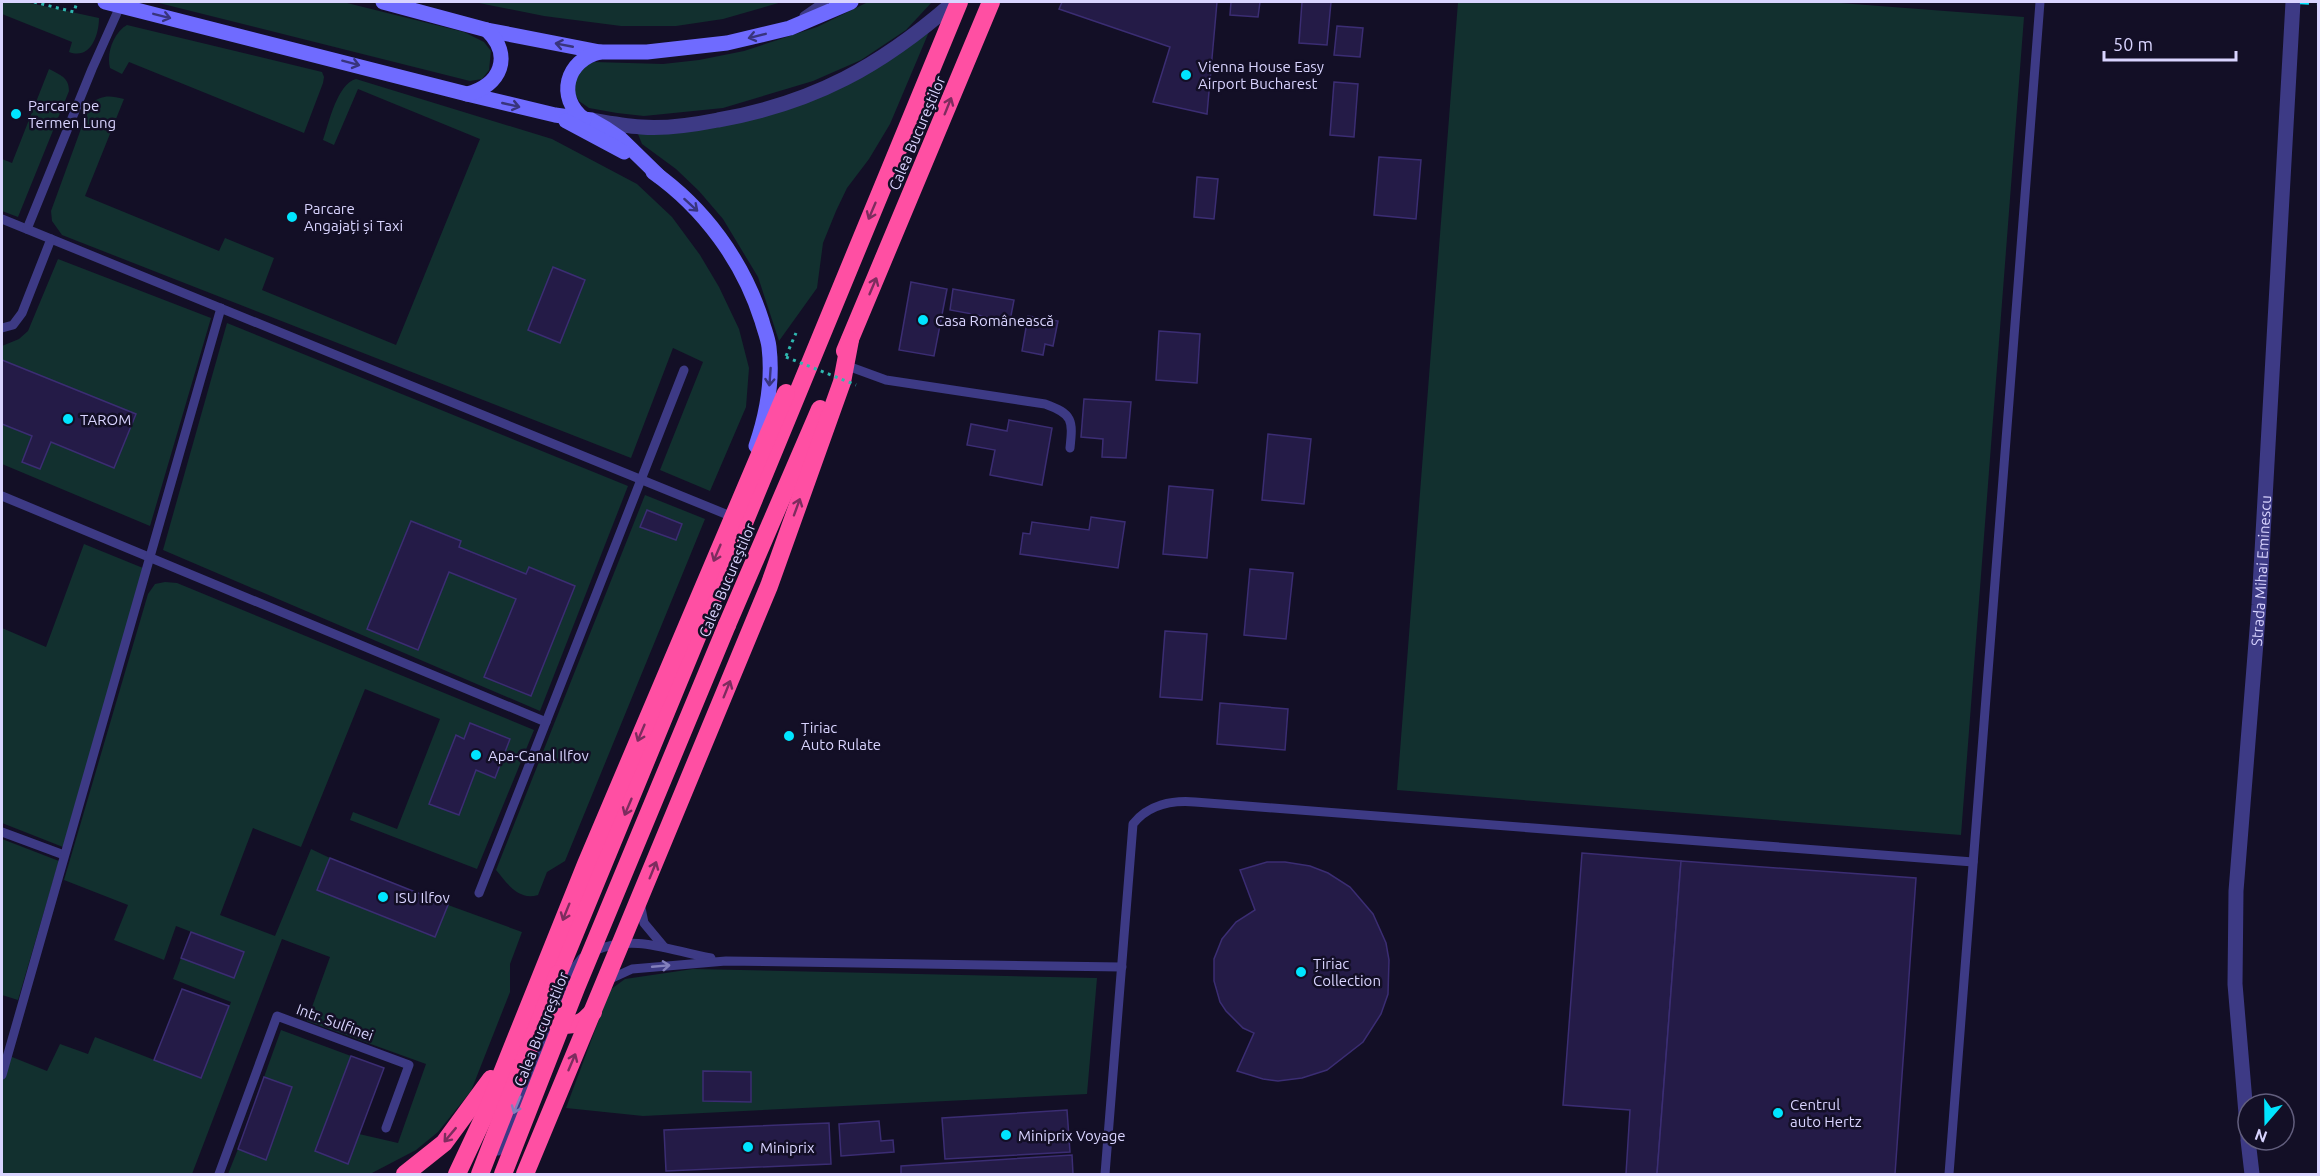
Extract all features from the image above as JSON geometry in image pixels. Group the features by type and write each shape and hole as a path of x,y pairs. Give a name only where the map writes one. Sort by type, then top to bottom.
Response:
{"highway":[{"name":"Calea Bucureștilor","path":"480,1174 558,974 959,2"},
{"name":"Calea Bucureștilor","path":"503,1174 576,988 727,625 850,340 991,2"},
{"path":"457,1174 799,364 824,331"},
{"path":"525,1174 623,942 768,586 842,382 850,340"},
{"path":"535,989 536,1002 551,1020 566,1024 581,1022 593,1012"},
{"path":"405,1174 444,1143 510,1053"}],"street":[{"path":"383,2 487,30 600,52 647,52 727,43 789,28 851,2"},
{"path":"116,3 555,115 642,128 698,124 747,115 798,100 843,81 883,57 923,29 954,2"},
{"name":"Strada Mihai Eminescu","path":"2244,1092 2235,984 2236,901 2259,605 2293,2"},
{"path":"467,94 479,92 488,86 496,77 500,67 501,55 498,45 487,30"},
{"path":"600,52 586,57 577,64 568,83 570,104 574,112 606,128 621,140 701,214 733,256 756,301 769,344 771,374 762,429 733,517"},
{"path":"555,115 616,146 660,177"},
{"name":"Strada Mihai Eminescu","path":"2250,1152 2252,1174"}],"lane":[{"path":"789,28 824,2"},
{"path":"1949,1174 2040,2"},
{"path":"27,229 92,69 116,3"},
{"path":"2,221 27,229 733,517"},
{"path":"2,328 13,325 22,313 51,239"},
{"path":"2,1075 221,308"},
{"path":"845,365 886,380 1045,404 1059,409 1069,417 1073,427 1070,448"},
{"path":"479,893 684,370"},
{"path":"2,496 546,722"},
{"path":"1105,1174 1133,824 1140,816 1157,807 1178,801 1973,862"},
{"path":"2,832 64,855"},
{"path":"639,902 644,923 664,947"},
{"path":"489,1174 570,973 589,953 606,945 623,942 646,943 682,953 726,961"},
{"path":"606,982 632,969 726,961 1122,967"},
{"name":"Intr. Sulfinei","path":"219,1174 277,1016 410,1065 386,1128"}],"path":[{"path":"34,2 74,12 77,2"},
{"path":"796,333 786,357 856,385"}],"green space":[{"path":"2,2 25,2 99,18 95,39 88,50 83,53 69,52 72,42 2,14"},
{"path":"155,2 343,2 464,32 484,42 491,51 489,70 482,79 470,81"},
{"path":"474,2 782,2 723,19 676,26 621,26 544,16"},
{"path":"868,2 932,2 906,30 861,60 813,81 723,108 644,116 617,113 589,108 579,101 573,90 574,78 581,68 594,62 663,64 744,51 817,27"},
{"path":"1458,2 1827,2 2024,17 1961,835 1397,790"},
{"path":"127,25 322,72 323,83 304,133 129,62 122,74 110,68 109,56 112,44 118,33"},
{"path":"931,27 890,124 869,159 847,188 836,211 823,243 817,288 779,341 758,277 723,219 676,169 642,144 638,134 800,104"},
{"path":"49,69 66,79 69,91 18,217 2,211 2,159 12,163"},
{"path":"356,79 552,139 637,184 672,217 700,255 719,287 739,329 749,368 746,407 710,491 660,470 703,362 673,348 631,458 62,235 52,221 51,211 90,104 106,97 124,99 85,196 219,251 225,238 274,258 262,290 396,345 480,139 358,89 334,145 323,140 339,96 349,82"},
{"path":"58,259 211,318 150,526 2,464 2,346 19,339 28,331"},
{"path":"227,323 628,486 540,711 163,550"},
{"path":"645,495 705,519 565,861 547,872 538,895 525,895 514,890 496,870"},
{"path":"84,544 143,568 63,847 2,823 2,628 46,647"},
{"path":"177,583 534,730 477,869 350,820 353,812 397,829 440,719 365,689 301,847 253,828 220,915 275,936 311,849 330,858 318,890 434,937 448,905 522,932 510,964 510,992 471,1091 438,1132 416,1150 372,1173 228,1174 238,1149 266,1159 292,1088 264,1077 281,1030 351,1056 315,1151 347,1164 359,1134 398,1143 426,1064 307,1021 330,957 282,939 192,1174 2,1174 2,1053 47,1071 60,1044 88,1054 95,1037 201,1078 231,1002 173,979 181,958 234,978 244,952 176,926 164,960 114,940 128,905 64,880 148,594 155,584"},
{"path":"2,839 59,861 18,1000 2,995"},
{"path":"693,969 1097,978 1087,1094 643,1116 566,1108 610,990 625,979"}],"building":[{"name":"Vienna House Easy Airport Bucharest","path":"1062,2 1217,2 1207,114 1153,102 1170,47 1059,9"},
{"path":"1231,2 1260,2 1258,17 1230,15"},
{"path":"1302,2 1331,2 1327,45 1299,43"},
{"path":"1337,26 1363,28 1360,57 1334,55"},
{"path":"1334,82 1358,84 1354,137 1330,135"},
{"path":"1379,157 1421,160 1416,219 1374,215"},
{"path":"1197,177 1218,179 1214,219 1194,217"},
{"path":"553,267 585,280 560,343 528,330"},
{"name":"Casa Românească","path":"911,282 947,289 934,356 899,350"},
{"name":"Casa Românească","path":"953,289 1014,300 1010,321 950,310"},
{"path":"1028,316 1058,321 1053,346 1045,344 1043,355 1022,351"},
{"path":"1159,331 1200,334 1197,383 1156,380"},
{"name":"TAROM","path":"2,360 136,414 114,468 51,442 40,469 22,462 32,436 2,424"},
{"path":"1084,399 1131,402 1126,458 1102,457 1103,439 1081,437"},
{"path":"1009,420 1052,428 1042,485 990,475 995,450 967,445 971,424 1007,431"},
{"path":"1268,434 1311,439 1304,504 1262,500"},
{"path":"1169,486 1213,490 1207,558 1163,554"},
{"path":"647,510 682,524 676,540 640,527"},
{"path":"1091,517 1125,522 1118,568 1020,554 1023,533 1030,534 1032,522 1089,530"},
{"path":"411,521 461,541 459,547 526,574 529,567 575,586 531,696 484,677 516,599 449,572 418,650 367,629"},
{"path":"1250,569 1293,573 1286,639 1244,635"},
{"path":"1165,631 1207,634 1202,700 1160,697"},
{"path":"1220,703 1288,709 1285,750 1217,744"},
{"name":"Apa-Canal Ilfov","path":"470,723 510,739 495,778 476,770 459,815 429,804 456,735 464,739"},
{"path":"1582,853 1681,861 1657,1174 1626,1174 1630,1110 1563,1105"},
{"name":"ISU Ilfov","path":"330,858 448,905 435,937 317,890"},
{"path":"1681,861 1916,878 1895,1174 1657,1174"},
{"name":"Țiriac Collection","path":"1267,862 1310,866 1328,873 1350,887 1373,914 1386,943 1389,960 1388,994 1381,1014 1363,1042 1327,1070 1302,1078 1278,1081 1237,1071 1254,1033 1243,1028 1226,1011 1220,1002 1214,981 1214,959 1222,939 1236,922 1255,910 1240,870"},
{"path":"191,932 244,952 234,978 181,958"},
{"path":"182,989 229,1006 201,1078 154,1060"},
{"path":"351,1056 384,1068 348,1164 315,1151"},
{"path":"703,1071 751,1072 751,1102 703,1101"},
{"path":"264,1077 292,1087 266,1160 238,1149"},
{"name":"Miniprix Voyage","path":"1067,1110 1070,1152 945,1159 942,1118"},
{"path":"879,1121 881,1141 893,1140 894,1152 841,1156 839,1124"},
{"name":"Miniprix","path":"829,1123 831,1164 666,1171 664,1130"},
{"path":"1072,1155 1073,1174 901,1174 901,1166"}],"railway":[{"path":"2300,2 2318,3"}],"place":[{"name":"Vienna House Easy Airport Bucharest","path":"1186,75"},
{"name":"Parcare pe Termen Lung","path":"16,114"},
{"name":"Parcare Angajați și Taxi","path":"292,217"},
{"name":"Casa Românească","path":"923,320"},
{"name":"TAROM","path":"68,419"},
{"name":"Țiriac Auto Rulate","path":"789,736"},
{"name":"Apa-Canal Ilfov","path":"476,755"},
{"name":"ISU Ilfov","path":"383,897"},
{"name":"Țiriac Collection","path":"1301,972"},
{"name":"Centrul auto Hertz","path":"1778,1113"},
{"name":"Miniprix Voyage","path":"1006,1135"},
{"name":"Miniprix","path":"748,1147"}]}
